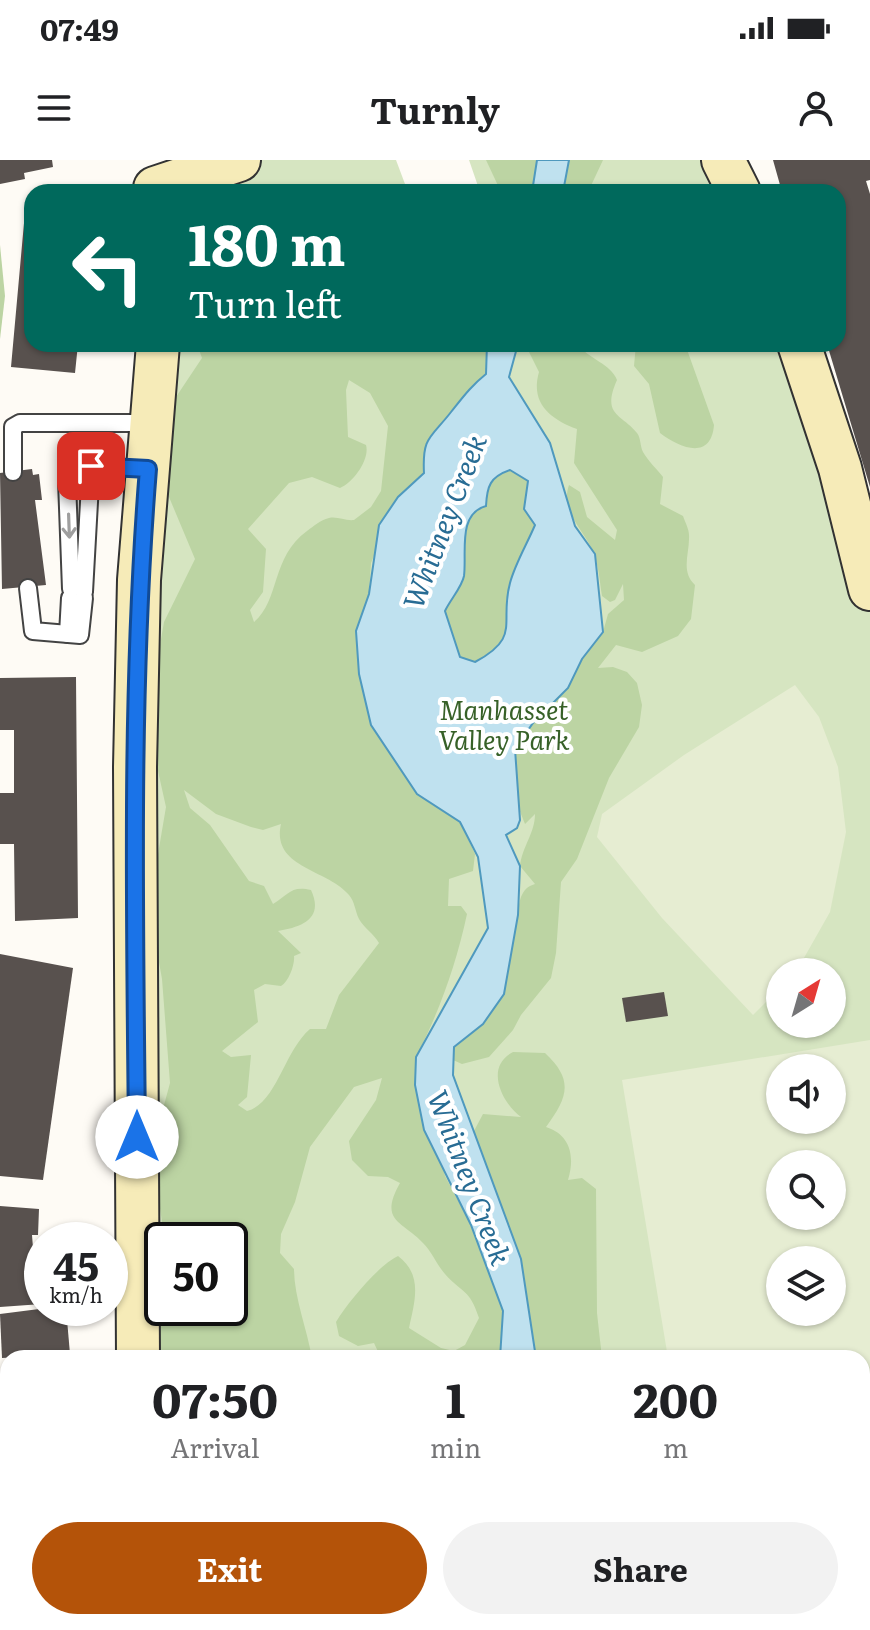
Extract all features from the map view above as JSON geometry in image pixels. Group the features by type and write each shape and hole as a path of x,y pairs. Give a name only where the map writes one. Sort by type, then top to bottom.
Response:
{"main road":[{"path":"723,160 735,184"},
{"path":"138,1350 135,767 139,580 157,352"},
{"path":"802,352 861,511 870,589"}],"lane":[{"path":"13,472 13,427 20,423 152,423"},
{"path":"78,594 67,481 79,466 148,469"},
{"path":"28,588 33,631 68,634 78,594 91,466"}],"green space":[{"path":"239,160 396,160 405,184 176,184"},
{"path":"469,160 724,160 735,184 477,184"},
{"path":"486,160 537,160 533,184 497,184"},
{"path":"569,160 603,160 592,184 564,184"},
{"path":"0,245 5,296 0,339"},
{"name":"Manhasset Valley Park","path":"157,352 801,352 870,589 870,1350 138,1350"},
{"path":"200,352 487,352 486,374 467,392 430,438 425,452 424,473 398,497 371,563 369,594 356,631 417,794 460,821 475,854 473,871 449,879 448,906 461,906 467,914 446,987 416,1057 445,1176 471,1225 503,1311 501,1350 456,1350 465,1345 479,1318 469,1296 445,1274 423,1243 392,1213 394,1196 400,1183 388,1177 368,1176 352,1160 349,1141 376,1100 382,1078 354,1087 310,1147 295,1202 281,1234 280,1253 294,1269 310,1350 154,1350 156,1326 248,1326 248,1222 162,1222 151,1153 170,1083 162,979 149,907 166,807 156,762 157,662 164,622 195,559 169,497 167,452 176,397 202,358","holes":["349,380 370,393 388,426 381,491 371,507 354,520 326,519 295,541 281,565 268,602 254,622 250,610 263,592 266,549 248,529 289,483 312,477 340,488 351,481 366,457 366,445 348,437 346,390","184,790 216,814 263,830 281,824 280,839 284,850 292,859 349,895 359,919 379,943 339,995 326,1029 310,1029 293,1050 266,1098 247,1111 238,1105 247,1097 251,1055 231,1057 222,1051 258,1022 254,990 265,984 281,986 287,980 294,956 301,953 278,931 309,920 315,908 314,900 311,890 299,889 273,904 264,886 249,881 210,825 190,808"]},
{"path":"529,352 585,352 614,374 617,380 612,408 637,433 647,459 663,477 660,504 683,516 689,535 688,574 695,585 691,619 678,636 642,652 616,645 598,668 613,667 627,672 637,683 642,705 639,727 609,778 577,859 561,882 551,978 489,1057 462,1064 453,1060 454,1046 483,1024 518,915 521,896 535,884 520,866 535,814 525,824 517,804 515,749 533,723 568,688 582,659 603,632 608,614 624,600 623,584 615,600 610,602 602,596 595,557 571,514 567,495 569,485 580,492 587,517 615,540 617,530 574,463 577,429 558,420 544,408 537,393 539,372"},
{"path":"635,352 688,352 714,425 707,444 685,447 660,433 649,384 634,366"},
{"path":"510,470 528,481 524,509 535,525 510,583 504,636 499,644 475,662 460,657 445,611 464,579 463,550 469,518 495,475"},
{"path":"795,685 819,717 838,767 846,832 830,912 804,958 766,958 766,1002 753,1015 662,918 597,837 602,814 684,755"},
{"path":"870,1040 870,1350 667,1350 622,1080 766,1057 766,1134 846,1134 846,1054 783,1054"},
{"path":"513,1052 545,1053 564,1080 563,1098 546,1127 561,1135 569,1148 571,1163 568,1180 582,1178 596,1189 597,1313 601,1350 535,1350 521,1259 474,1131 483,1114 521,1117 508,1103 499,1085 499,1067"},
{"path":"398,1256 406,1263 414,1280 415,1298 409,1328 450,1350 377,1350 374,1343 358,1346 339,1336 336,1322 373,1276"}],"water":[{"path":"537,160 569,160 564,184 533,184"},
{"name":"Whitney Creek","path":"487,352 516,352 509,377 550,443 575,526 595,554 603,632 582,659 568,688 533,723 515,749 520,820 517,828 506,835 520,866 518,915 504,994 483,1024 454,1047 453,1075 521,1259 535,1350 501,1350 503,1311 471,1225 424,1130 415,1085 416,1057 488,928 478,857 460,822 417,794 371,725 359,674 356,631 369,594 379,525 398,497 424,473 429,438 486,374","holes":["510,470 528,481 524,509 535,525 510,583 504,637 490,653 475,662 460,657 445,611 464,576 467,526 477,510 486,506 487,493 494,479"]}],"building":[{"path":"0,160 52,160 53,167 24,173 25,179 0,184"},
{"path":"773,160 870,160 870,180 866,181 870,194 870,487 829,352 846,352 846,184 780,184"},
{"path":"24,223 24,352 77,352 75,373 11,367"},
{"path":"32,469 33,475 39,474 42,500 35,500 46,585 2,589 0,473"},
{"path":"76,677 78,918 15,921 14,844 0,844 0,793 14,793 14,730 0,730 0,678"},
{"path":"0,954 73,968 43,1180 0,1176"},
{"path":"664,992 668,1016 626,1022 622,998"},
{"path":"0,1206 39,1209 38,1222 24,1222 24,1305 0,1307"},
{"path":"24,1311 24,1326 68,1326 70,1350 2,1350 0,1314"}],"route":[{"path":"91,466 148,469 139,580 135,767 137,1137"}]}
